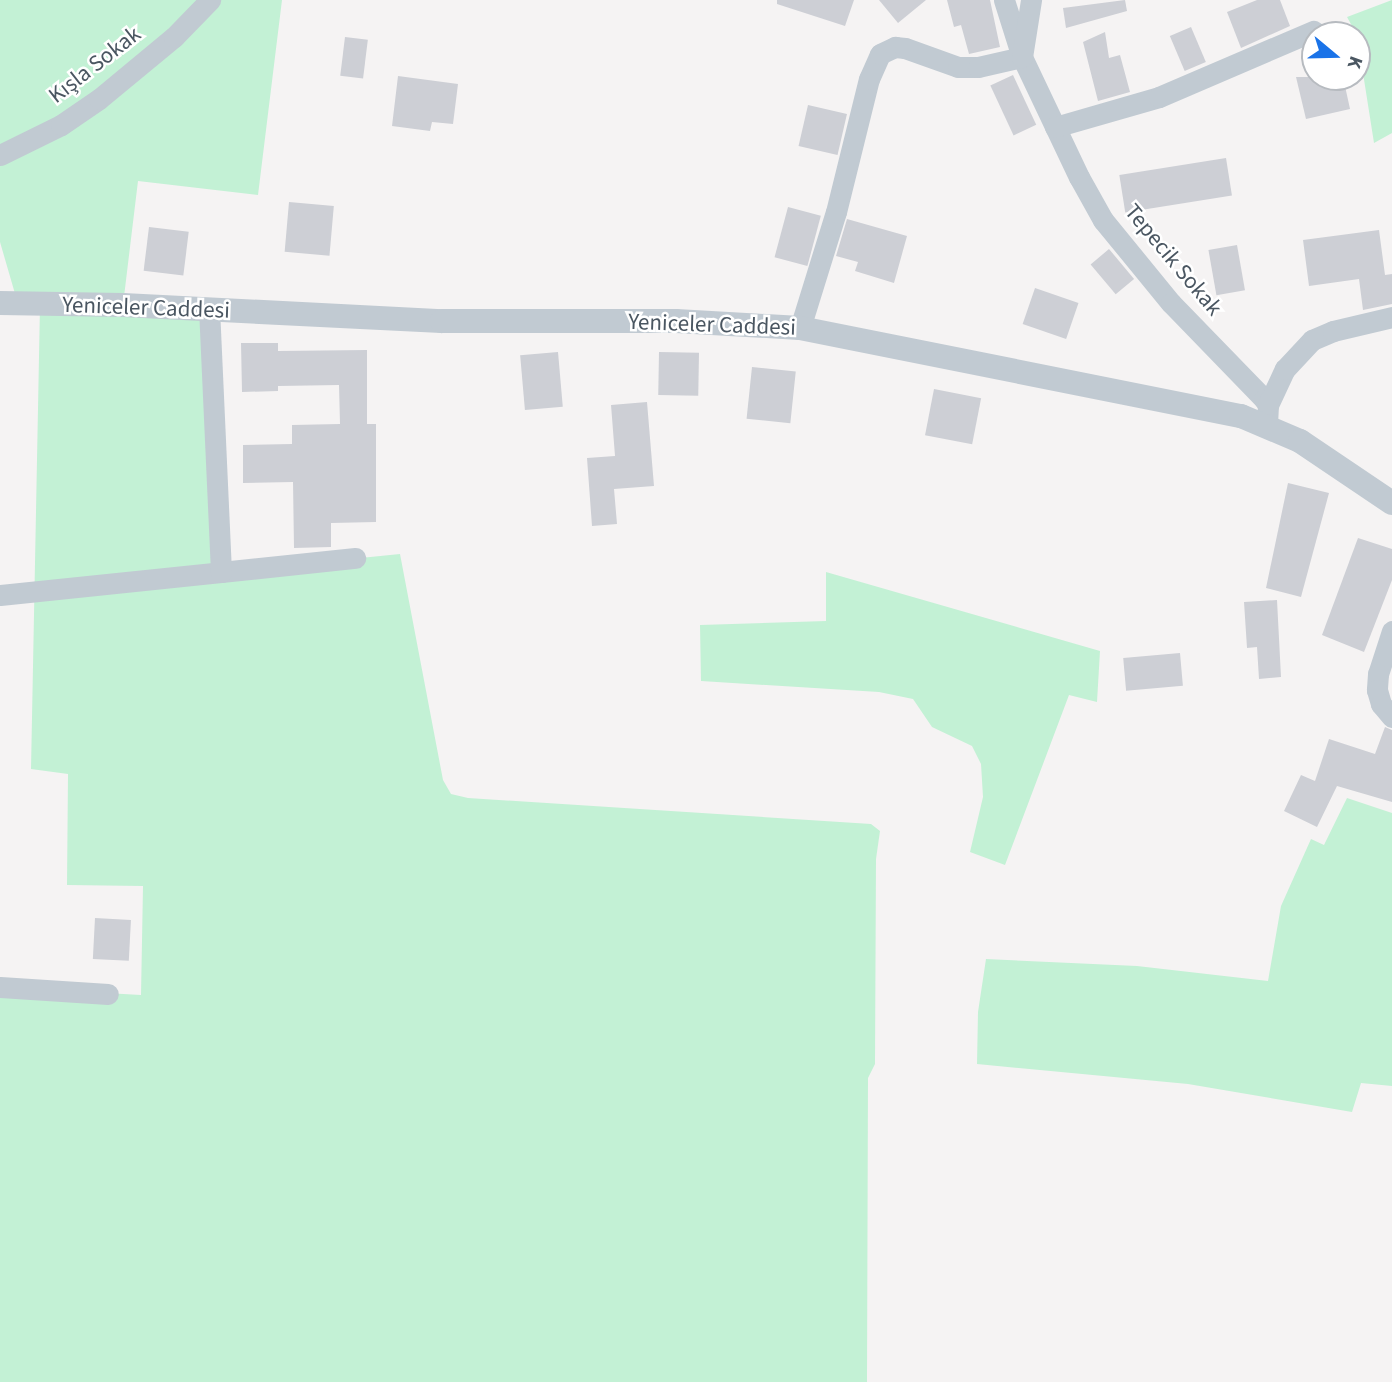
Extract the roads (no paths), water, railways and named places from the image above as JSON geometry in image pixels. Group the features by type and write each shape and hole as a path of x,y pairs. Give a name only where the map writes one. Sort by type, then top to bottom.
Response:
{"street":[{"name":"Kışla Sokak","path":"0,155 61,125 99,99 174,37 210,0"},
{"name":"Tepecik Sokak","path":"1004,0 1022,57 1103,220 1133,260 1268,415"},
{"path":"800,328 836,212 870,79 880,54 895,47 905,48 958,67 978,67 1022,57 1031,0"},
{"path":"1055,127 1159,97 1301,35"},
{"name":"Yeniceler Caddesi","path":"0,303 442,321 689,321 800,328 1216,410 1268,415 1300,441 1392,503"},
{"path":"209,310 221,572"},
{"path":"1268,415 1286,369 1312,340 1333,331 1392,317"},
{"path":"0,595 355,558"},
{"path":"1392,631 1378,674 1377,690 1381,704 1392,717"},
{"path":"0,987 108,995"}]}
